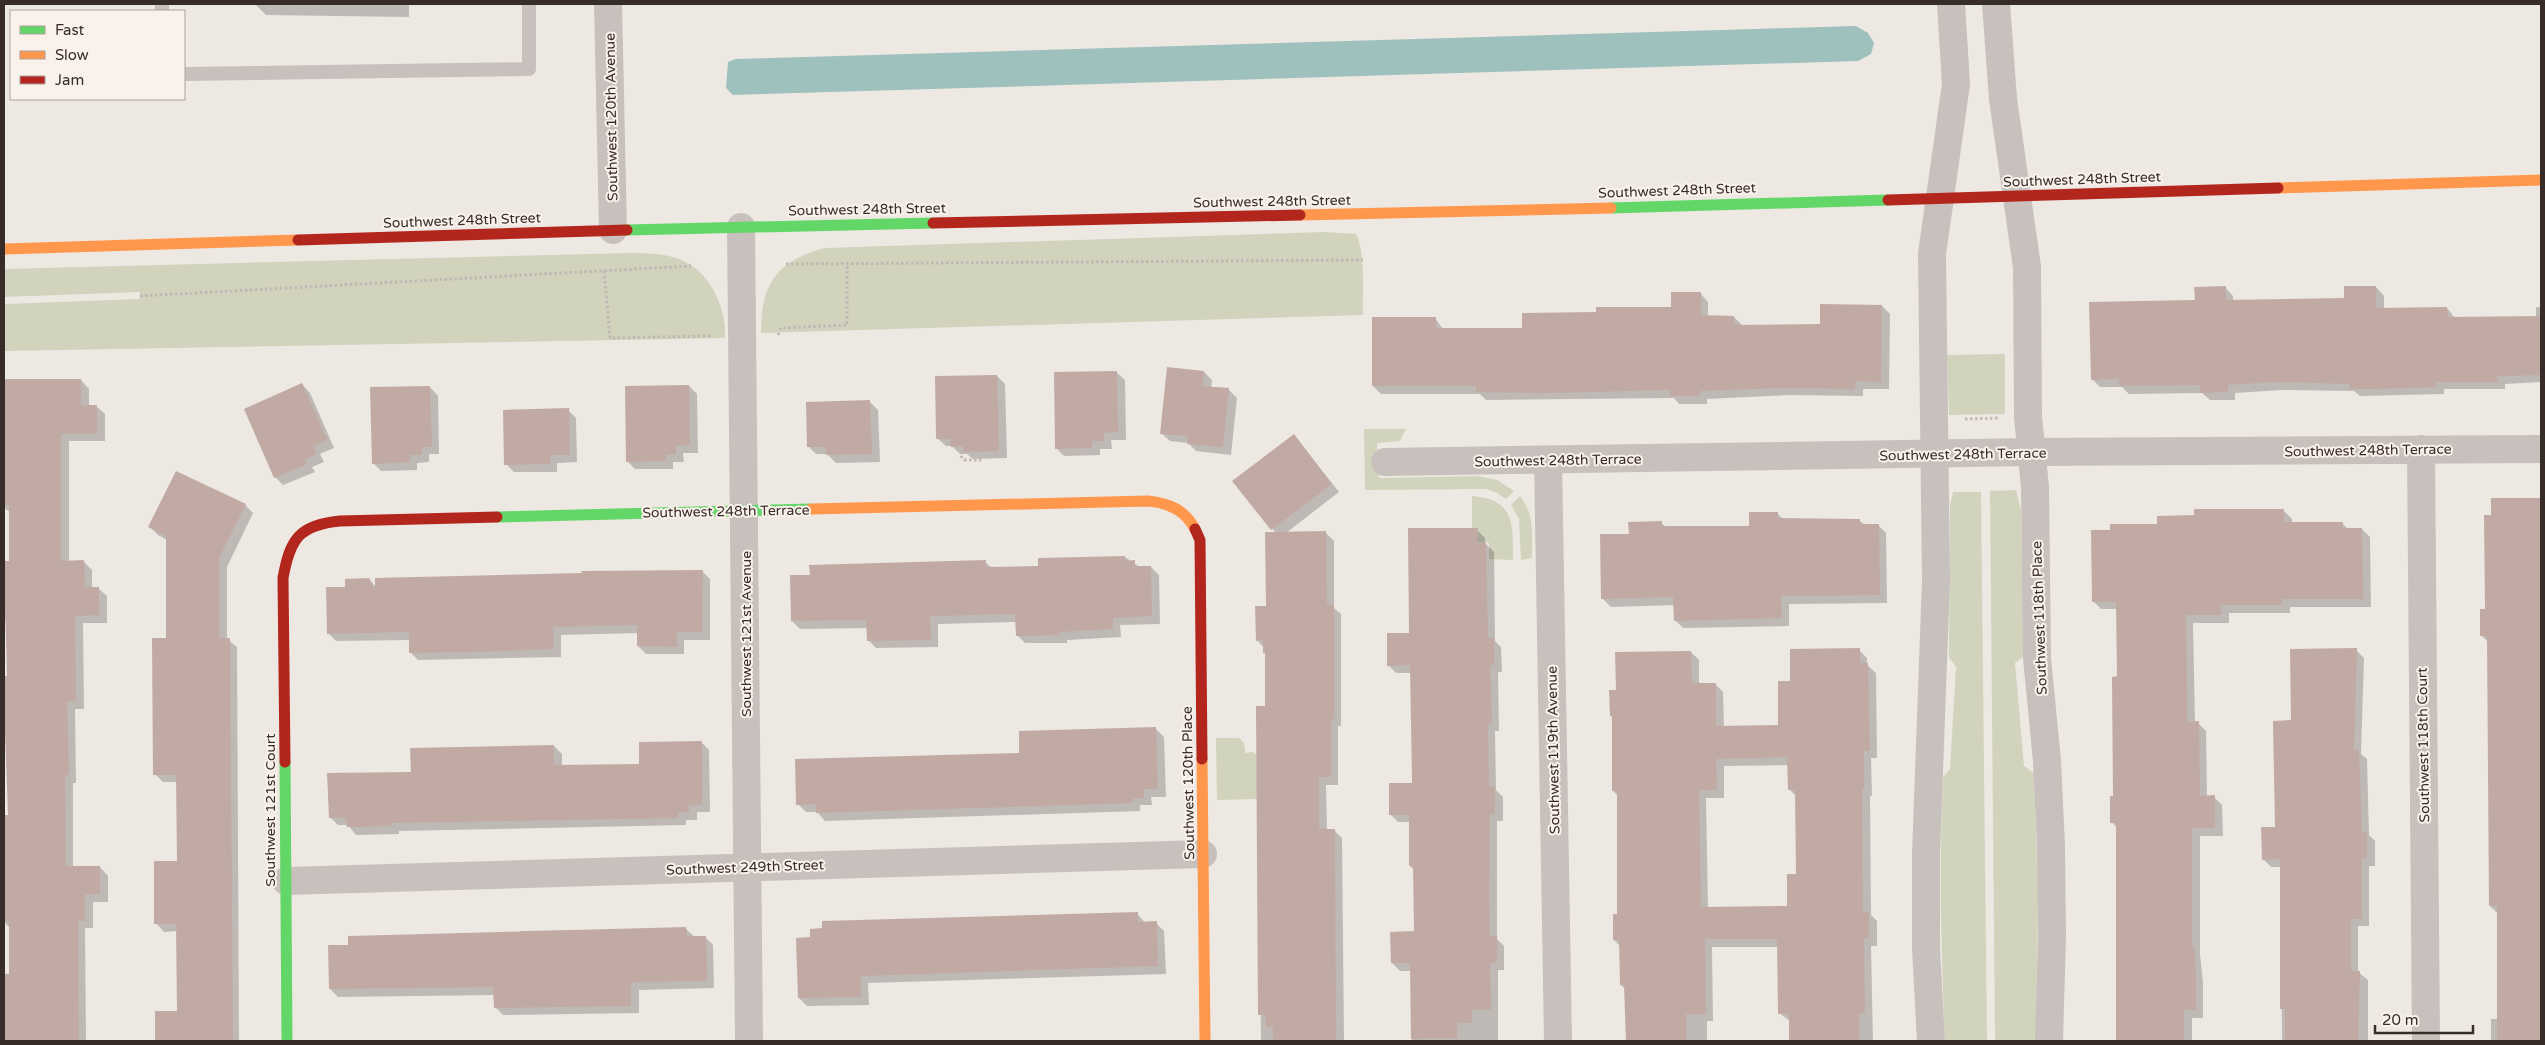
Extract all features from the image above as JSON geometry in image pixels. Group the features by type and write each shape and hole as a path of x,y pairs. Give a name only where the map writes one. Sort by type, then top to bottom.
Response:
{"street":[{"name":"Southwest 120th Avenue","path":"608,4 613,230"},
{"path":"1931,1041 1926,949 1926,854 1935,655 1936,455 1932,254 1956,84 1951,4"},
{"name":"Southwest 118th Place","path":"1996,4 2002,85 2027,267 2028,399 2035,487 2037,658 2047,761 2051,846 2052,936 2049,1041"},
{"name":"Southwest 248th Street","path":"4,249 613,230 1475,211 2541,180"},
{"name":"Southwest 121st Avenue","path":"741,227 749,1041"},
{"name":"Southwest 248th Terrace","path":"1385,462 1936,455 2031,452 2541,448"},
{"name":"Southwest 118th Court","path":"2421,450 2426,1041"},
{"name":"Southwest 119th Avenue","path":"1548,460 1558,1041"},
{"name":"Southwest 248th Terrace","path":"283,578 285,561 294,542 305,530 320,522 1148,501 1175,506 1194,526"},
{"name":"Southwest 120th Place","path":"1194,526 1200,540 1201,562 1205,1041"},
{"name":"Southwest 121st Court","path":"283,578 287,1041"},
{"name":"Southwest 249th Street","path":"286,881 1203,854"}],"lane":[{"path":"185,74 528,70 529,4"}],"path":[{"path":"786,264 1363,260"},
{"path":"778,335 781,328 847,325 847,264"},
{"path":"140,296 691,266"},
{"path":"604,270 610,338 709,336 709,339"},
{"path":"1959,419 2004,418"},
{"path":"960,446 960,456 964,460 983,460"}],"green space":[{"path":"1325,232 1356,234 1361,252 1363,273 1363,315 761,333 764,301 768,288 775,277 794,260 825,248"},
{"path":"629,253 673,257 690,264 714,291 723,314 725,338 4,351 4,304 140,299 140,292 4,297 4,269"},
{"path":"2005,354 2005,414 1949,415 1947,355"},
{"path":"1364,429 1406,429 1400,441 1377,443 1379,478 1477,476 1497,480 1514,491 1506,499 1486,489 1365,490"},
{"path":"2016,490 2021,510 2024,656 2015,663 2024,766 2034,773 2038,896 2036,1041 1995,1041 1990,491"},
{"path":"1953,492 1981,492 1987,1041 1945,1041 1941,843 1943,777 1950,769 1956,667 1949,657 1950,505"},
{"path":"1472,496 1497,502 1504,508 1509,516 1513,535 1513,560 1489,559 1489,543 1477,542 1478,529 1472,528"},
{"path":"1520,496 1528,510 1532,533 1532,558 1521,560 1519,519 1511,505"},
{"path":"1216,738 1239,738 1244,743 1245,753 1253,752 1257,755 1257,799 1217,800"}],"water":[{"path":"1856,26 1868,33 1874,43 1871,54 1858,61 733,95 726,88 728,62 736,59"}],"building":[{"path":"2226,286 2226,300 2344,298 2344,286 2376,286 2376,308 2447,307 2448,317 2541,316 2541,375 2497,376 2498,382 2436,382 2437,387 2375,389 2350,389 2350,384 2273,382 2228,385 2228,392 2200,393 2200,385 2119,386 2119,379 2091,380 2089,302 2195,300 2194,287"},
{"path":"1671,292 1701,292 1701,315 1734,316 1734,325 1820,324 1820,304 1882,305 1881,382 1855,381 1855,389 1780,388 1700,391 1700,396 1670,396 1670,390 1548,393 1476,392 1476,386 1372,386 1372,317 1436,317 1436,328 1522,328 1522,313 1596,312 1596,307 1671,307"},
{"path":"1167,367 1204,371 1202,386 1229,388 1223,447 1187,444 1188,436 1160,434"},
{"path":"1117,371 1118,432 1104,433 1104,441 1092,441 1092,448 1055,449 1054,372"},
{"path":"997,375 999,451 963,452 963,446 951,447 950,439 936,439 935,376"},
{"path":"4,379 81,379 81,405 97,405 97,434 61,434 61,561 84,560 85,587 99,587 99,615 75,616 76,701 67,701 69,775 65,775 66,866 100,866 100,894 85,894 85,921 78,921 79,1041 4,1041 4,974 9,974 9,921 4,921 4,815 8,815 4,702 4,676 7,676 4,561 9,561 9,505 4,505"},
{"path":"302,383 327,440 313,446 317,454 305,459 307,464 274,478 244,409"},
{"path":"689,385 690,445 676,446 676,454 666,455 666,461 626,462 625,386"},
{"path":"430,386 432,447 422,447 422,455 410,455 410,462 372,464 370,387"},
{"path":"870,400 872,454 826,455 826,447 807,447 806,402"},
{"path":"569,408 570,455 550,455 550,464 504,465 503,410"},
{"path":"1294,434 1332,484 1271,530 1232,481"},
{"path":"176,471 246,504 219,558 219,638 230,638 233,1041 155,1041 155,1011 177,1011 176,924 154,924 154,861 177,861 176,775 153,775 152,638 166,638 166,536 148,527"},
{"path":"2491,498 2541,498 2541,1041 2497,1041 2497,906 2489,906 2487,636 2480,636 2480,609 2485,609 2484,515 2491,515"},
{"path":"2194,509 2284,509 2284,522 2343,522 2343,528 2362,528 2363,599 2282,599 2282,605 2221,605 2221,615 2186,615 2187,722 2199,721 2200,796 2215,795 2215,828 2192,828 2192,946 2194,946 2196,973 2196,1010 2184,1010 2184,1041 2116,1041 2116,823 2110,823 2110,796 2113,796 2112,677 2117,676 2116,602 2092,602 2091,530 2110,530 2110,524 2157,524 2157,516 2194,515"},
{"path":"1749,512 1778,512 1778,518 1860,519 1860,524 1879,524 1880,595 1781,596 1782,618 1674,621 1673,597 1601,599 1600,534 1629,534 1628,522 1662,521 1662,526 1749,526"},
{"path":"1408,528 1478,528 1477,542 1486,543 1488,638 1494,638 1494,665 1490,665 1492,723 1488,724 1489,787 1495,787 1495,814 1490,814 1489,899 1490,936 1497,936 1497,963 1490,963 1491,1010 1472,1010 1472,1023 1457,1023 1457,1038 1411,1039 1410,963 1391,963 1390,932 1414,931 1413,866 1409,866 1409,815 1389,815 1389,783 1412,783 1410,665 1387,666 1387,633 1409,633"},
{"path":"1326,531 1327,605 1334,605 1334,719 1331,719 1331,777 1319,777 1319,829 1335,829 1336,1041 1273,1041 1273,1027 1266,1027 1266,1015 1258,1015 1256,706 1265,706 1265,653 1263,653 1263,640 1256,641 1255,606 1266,606 1265,532"},
{"path":"1125,556 1125,561 1135,560 1135,566 1151,566 1152,616 1113,618 1113,629 1059,632 1060,635 1016,636 1015,614 930,616 931,640 867,641 866,620 791,621 790,575 810,575 809,565 986,560 986,567 1038,566 1038,558"},
{"path":"703,570 702,632 677,632 677,647 637,646 637,625 553,627 554,649 473,652 409,653 409,632 327,634 326,587 345,587 345,579 369,578 375,591 375,578 582,573 581,571"},
{"path":"1860,648 1860,663 1868,663 1870,751 1864,751 1864,789 1862,789 1863,912 1869,912 1869,938 1864,938 1865,1013 1859,1013 1859,1041 1789,1041 1789,1014 1778,1014 1777,939 1705,939 1706,1014 1686,1014 1686,1041 1626,1041 1624,985 1620,985 1619,940 1613,940 1613,914 1617,914 1617,791 1612,791 1612,716 1610,716 1609,690 1616,690 1615,652 1691,651 1692,683 1716,683 1716,726 1778,725 1778,681 1790,681 1790,649","holes":["1787,757 1788,790 1795,790 1796,874 1787,874 1787,906 1701,907 1699,790 1717,790 1716,759"]},
{"path":"2357,648 2354,750 2359,750 2362,832 2367,832 2367,858 2362,858 2362,919 2351,919 2351,971 2360,971 2358,1041 2285,1041 2285,1009 2280,1009 2280,859 2262,860 2261,827 2275,827 2273,721 2291,720 2290,649"},
{"path":"1156,727 1158,789 1144,789 1144,798 1133,798 1133,803 816,813 816,804 796,805 795,759 1019,753 1019,731"},
{"path":"702,741 702,805 689,805 689,812 678,813 678,818 391,823 391,826 347,827 346,818 329,818 327,773 411,772 410,748 554,745 554,765 639,764 639,742"},
{"path":"1138,912 1138,922 1157,921 1158,966 861,976 861,997 798,998 796,938 810,937 810,929 822,928 822,921"},
{"path":"686,927 687,936 706,936 707,981 631,982 631,1006 494,1008 493,987 329,989 328,945 348,945 348,936"}],"traffic: fast":[{"path":"1611,208 1888,200"},
{"path":"627,230 933,223"},
{"path":"497,517 811,509"},
{"path":"285,762 287,1041"}],"traffic: slow":[{"path":"2278,188 2541,180"},
{"path":"1300,215 1611,208"},
{"path":"4,249 298,240"},
{"path":"811,509 1148,501 1176,509 1191,522 1195,529"},
{"path":"1202,759 1205,1041"}],"traffic: jam":[{"path":"1888,200 2278,188"},
{"path":"933,223 1300,215"},
{"path":"298,240 627,230"},
{"path":"285,762 283,578 289,553 299,536 315,526 340,521 497,517"},
{"path":"1195,529 1200,540 1202,759"}]}
